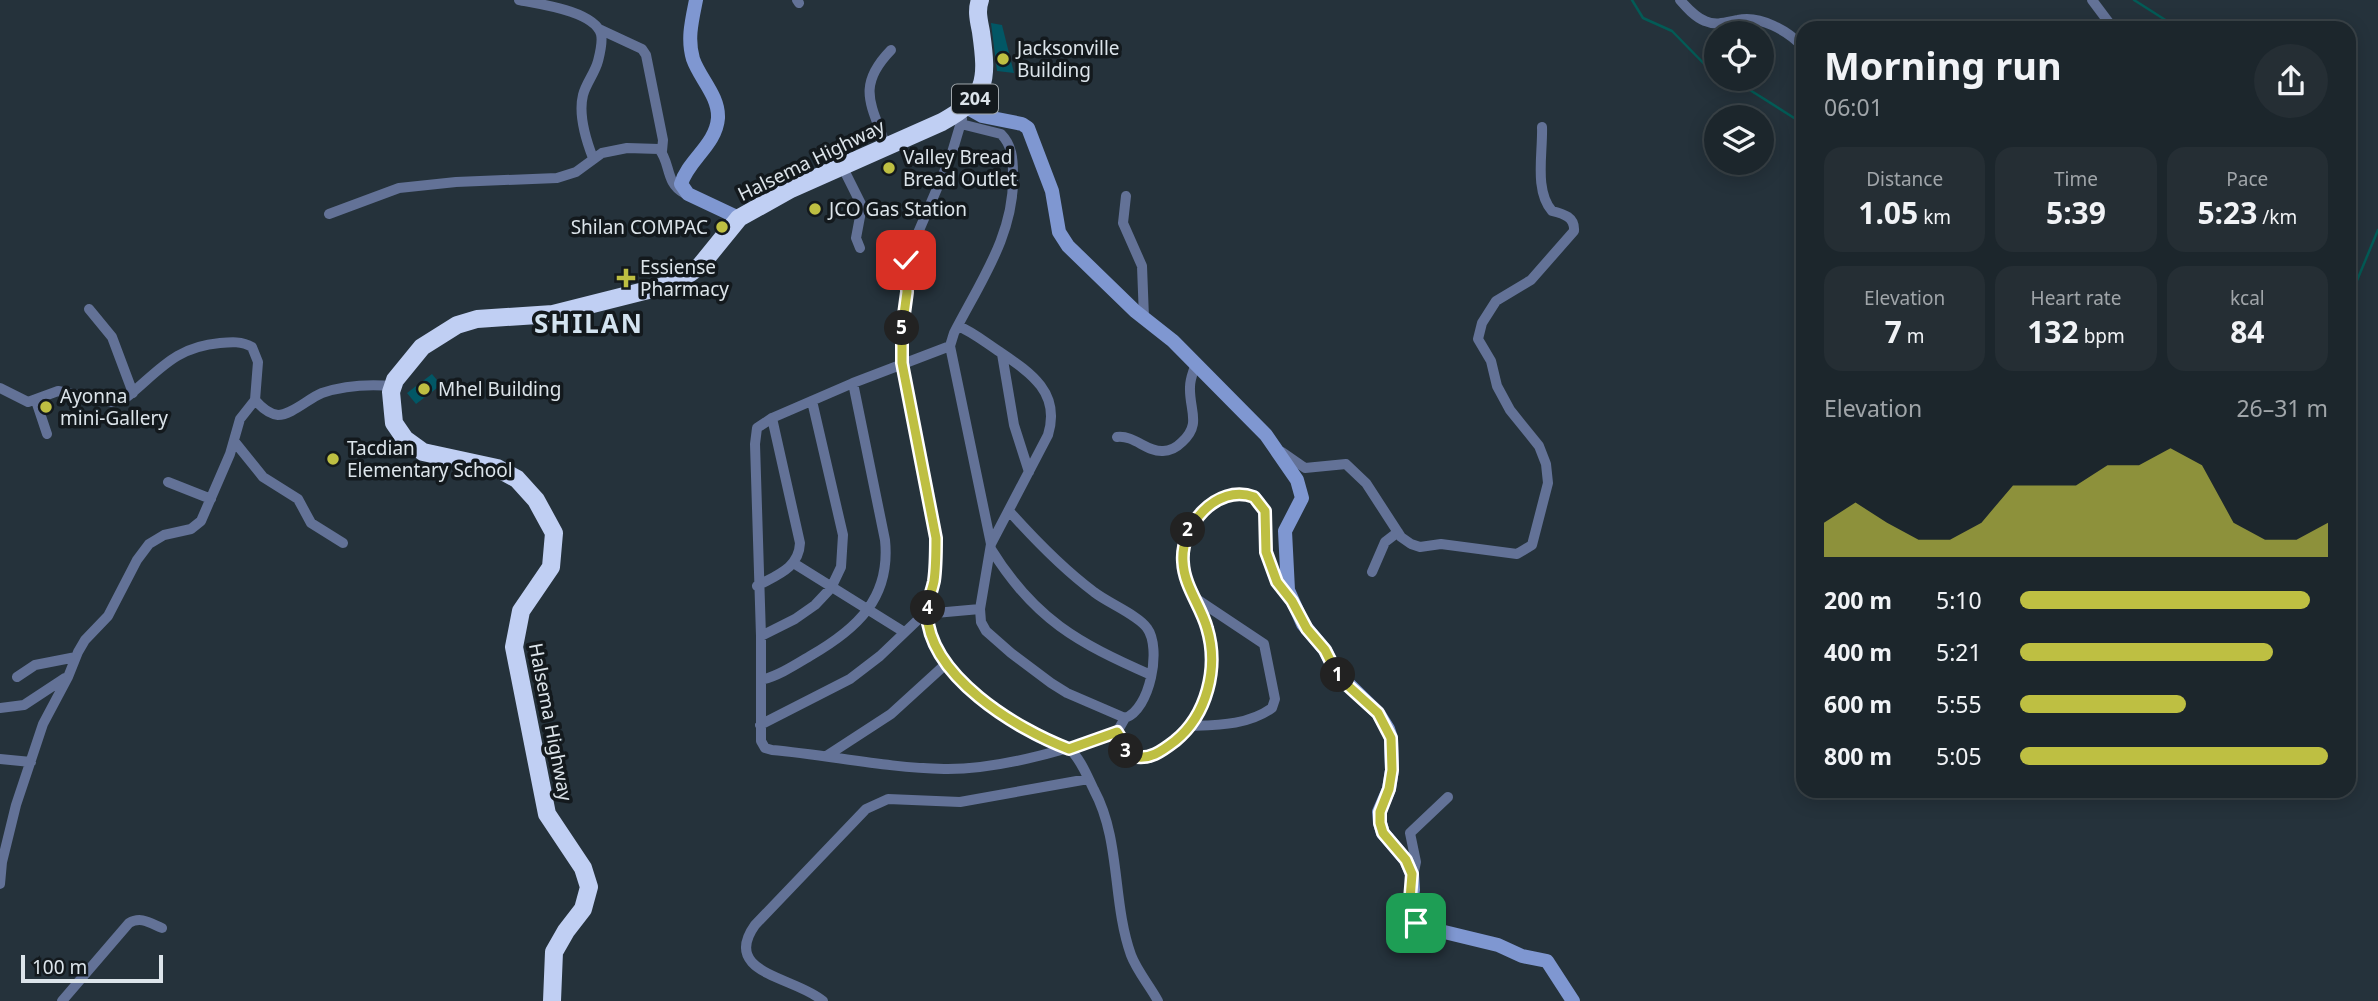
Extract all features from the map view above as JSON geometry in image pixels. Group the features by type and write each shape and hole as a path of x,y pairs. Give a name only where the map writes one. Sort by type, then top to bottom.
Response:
{"highway":[{"name":"204","path":"963,114 977,98 985,78 978,12 981,0"},
{"name":"Halsema Highway","path":"552,1001 554,952 583,909 589,887 583,868 547,814 514,647 521,611 551,567 554,533 537,500 517,479 497,468 423,452 405,439 394,423 391,392 393,386 403,368 422,347 457,325 477,319 553,314 676,283 700,266 739,218 791,189 963,114"}],"street":[{"path":"519,0 556,6 642,49 646,55 663,140 662,151 672,183 679,191 739,218"},
{"path":"688,194 682,188 682,180 713,135 718,117 710,92 693,57 690,31 696,0"},
{"path":"1679,0 1706,21 1729,23 1745,19 1789,31 1796,39"},
{"path":"2092,0 2108,21"},
{"path":"593,158 581,106 586,85 598,63 602,40 599,29"},
{"path":"886,146 868,92 871,75 891,50"},
{"path":"963,114 1022,124 1028,128 1052,191 1063,238 1144,318 1163,332 1276,447 1305,468 1346,464 1366,483 1398,532 1410,544 1420,547 1441,544 1517,554 1526,550 1533,542 1548,483 1546,464 1539,446 1510,410 1478,339 1482,323 1496,301 1531,280 1574,231 1573,222 1563,214 1552,211 1544,197 1541,178 1542,127"},
{"path":"963,114 1001,134 1011,149 1013,178 1004,235 950,346 991,547 1005,571 1047,618 1079,642 1151,675"},
{"path":"963,114 951,156 906,260 907,292 902,329 902,363 936,538 936,567 927,612 934,643 947,663 979,697 1041,738 1069,749 1088,779 1098,798 1105,821 1117,877 1120,911 1132,957 1158,1001"},
{"path":"329,214 398,188 568,176 602,153 627,148 657,148 662,151"},
{"path":"842,166 862,206 856,239 860,248"},
{"path":"1126,196 1123,223 1142,266 1144,318"},
{"path":"89,309 112,337 133,393"},
{"path":"958,326 1033,374 1044,387 1052,416 1051,427 991,547 980,620 984,629 1017,658 1067,693 1125,718"},
{"path":"0,388 28,402 58,391 112,402 133,393 184,351 202,345 236,342 252,347 256,355 256,400 242,415 211,499 196,526 182,533 164,535 149,544 137,560 108,616 85,639 43,724 16,805 2,862 0,884"},
{"path":"950,346 853,383 772,418 757,428 754,444 757,586 761,636 760,724 761,741 765,748 943,769 1008,761 1069,749 1117,732 1125,718 1140,706 1151,675 1154,645 1147,627 1076,579 1009,511"},
{"path":"1002,354 1014,425 1028,472"},
{"path":"1117,437 1128,437 1155,451 1166,452 1177,447 1189,436 1195,420 1190,387 1195,366"},
{"path":"761,680 796,665 858,624 880,586 887,556 878,495 853,383"},
{"path":"256,400 270,413 282,414 322,393 340,388 361,385 393,386"},
{"path":"36,401 47,434"},
{"path":"761,636 795,619 815,605 831,588 841,567 843,535 812,401"},
{"path":"757,586 795,564 800,555 800,543 772,418"},
{"path":"234,440 263,477 298,499 311,523 343,543"},
{"path":"1276,447 1301,491 1299,507 1285,531 1287,582 1292,601 1303,624 1325,650 1345,683 1378,713 1388,729 1391,738 1392,770 1389,789 1380,812 1380,823 1383,833 1406,860 1412,877"},
{"path":"168,482 211,499"},
{"path":"1117,732 1126,751 1141,758 1152,756 1170,745 1191,726 1201,709 1210,678 1207,628 1183,570 1182,558 1189,526 1213,502 1234,495 1249,495 1261,502 1265,511 1266,552 1277,582 1292,601"},
{"path":"1372,572 1385,542 1398,532"},
{"path":"795,564 904,632"},
{"path":"1191,726 1221,725 1251,719 1272,708 1275,699 1264,645 1194,598"},
{"path":"760,724 850,678 880,656 927,612 980,609"},
{"path":"17,677 35,665 76,657"},
{"path":"828,755 891,714 947,663"},
{"path":"0,708 24,705 69,676"},
{"path":"0,759 31,762"},
{"path":"823,1001 806,989 753,966 745,955 745,946 755,925 866,809 888,799 960,802 1088,779"},
{"path":"1448,797 1410,833 1416,862 1409,912 1413,922 1498,944 1522,956 1547,961 1573,1001"},
{"path":"62,1001 129,923 136,919 143,920 162,928"}],"building":[{"name":"Jacksonville Building","path":"991,23 1002,25 1014,73 997,71"},
{"name":"Mhel Building","path":"432,374 441,385 416,404 407,393"}],"waterway":[{"path":"1632,0 1643,18 1672,31 1704,64"},
{"path":"2134,0 2167,21"},
{"path":"1751,91 1796,119"},
{"path":"2356,283 2378,230"}],"place":[{"name":"Jacksonville Building","path":"1003,59"},
{"name":"Valley Bread Bread Outlet","path":"889,168"},
{"name":"JCO Gas Station","path":"815,209"},
{"name":"Shilan COMPAC","path":"722,227"},
{"name":"Essiense Pharmacy","path":"626,278"},
{"name":"Mhel Building","path":"424,389"},
{"name":"Ayonna mini-Gallery","path":"46,407"},
{"name":"Tacdian Elementary School","path":"333,459"}],"district":[{"name":"SHILAN","path":"589,324"}],"route":[{"path":"906,260 907,301 902,329 902,363 936,538 936,567 927,612 934,643 942,658 979,697 1041,738 1069,749 1117,732 1126,751 1132,756 1152,756 1170,745 1191,726 1201,709 1210,678 1207,628 1183,570 1182,558 1189,526 1213,502 1234,495 1254,497 1261,502 1265,511 1266,552 1281,590 1292,601 1303,624 1325,650 1336,672 1378,713 1388,729 1391,738 1392,770 1389,789 1380,812 1380,823 1383,833 1406,860 1412,874 1413,890 1409,912 1416,923"}]}
